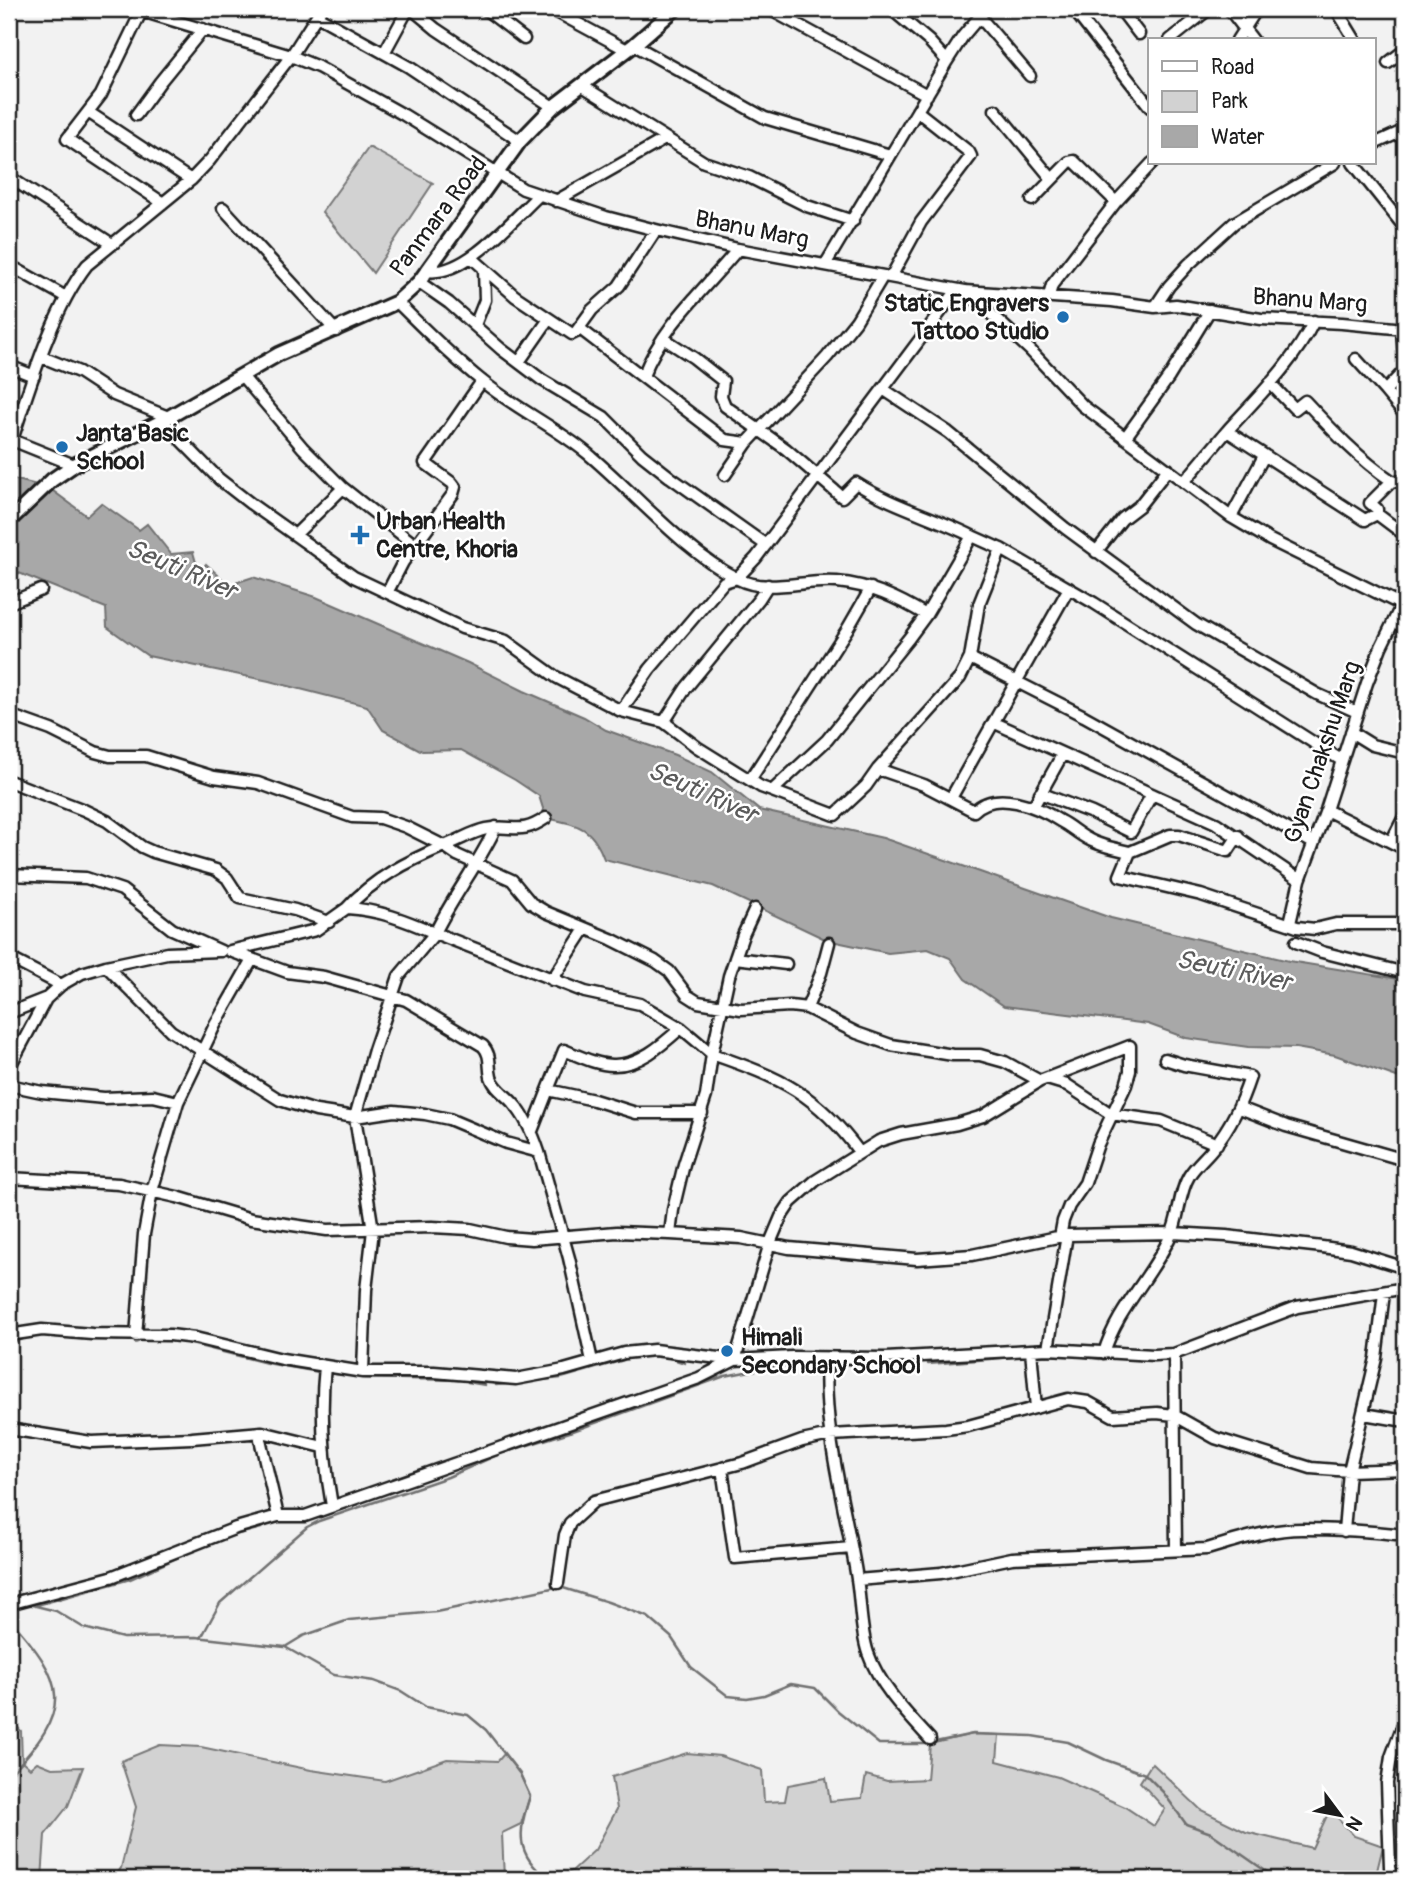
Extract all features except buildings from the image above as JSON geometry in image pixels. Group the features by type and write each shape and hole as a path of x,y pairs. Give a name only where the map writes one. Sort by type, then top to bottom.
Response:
{"street":[{"path":"138,9 112,75 67,139 163,203"},
{"name":"Bhanu Marg","path":"138,9 291,56 349,82 497,175 538,196 656,230 738,249 961,290 1112,301 1155,307 1177,305 1237,316 1403,329"},
{"path":"384,53 410,9 553,107"},
{"path":"485,9 524,39"},
{"path":"551,9 631,47 765,118 890,155"},
{"name":"Panmara Road","path":"9,521 52,480 74,466 165,419 279,354 397,302 423,276 520,141 553,107 675,9"},
{"path":"769,9 927,94"},
{"path":"891,9 929,41 947,61"},
{"path":"1073,9 1148,104"},
{"path":"1120,9 1139,34"},
{"path":"1173,38 1209,9"},
{"path":"1229,9 1252,38"},
{"path":"1238,38 1256,9"},
{"path":"1336,9 1354,38"},
{"path":"74,466 10,440 66,297 87,265 191,180 291,56 319,11 520,141"},
{"path":"825,265 947,61 983,13 1030,76"},
{"path":"136,115 203,29"},
{"path":"1388,63 1405,50"},
{"path":"580,85 704,162 749,177 807,205 853,221"},
{"path":"995,110 1052,180"},
{"path":"725,475 758,430 827,357 856,321 921,222 971,156 916,111"},
{"path":"88,112 191,180"},
{"path":"1376,143 1404,134"},
{"path":"556,201 665,139"},
{"path":"1032,200 1069,162 1074,161 1116,202"},
{"path":"1049,296 1052,285 1116,202 1151,164"},
{"path":"1155,307 1188,265 1234,223 1333,164"},
{"path":"1354,164 1405,228"},
{"path":"9,177 112,244"},
{"path":"538,196 471,257 456,266 423,276 519,362 542,380 604,417 642,455 766,545"},
{"path":"223,208 336,331"},
{"path":"471,257 515,296 569,333 576,332 592,310 619,286 656,230"},
{"path":"643,376 663,338 678,317 738,249"},
{"path":"9,265 66,297"},
{"path":"475,325 485,300 484,269"},
{"path":"621,711 650,669 703,606 724,582 737,578 766,545 817,474 961,290 1030,350 1083,406 1231,517 1403,608"},
{"path":"397,302 482,381 572,440 690,545 737,578 747,583 768,585 836,582 871,588 899,598 926,615"},
{"path":"1125,438 1169,377 1210,310"},
{"path":"519,362 549,319"},
{"path":"1184,482 1270,383 1314,321"},
{"path":"579,328 725,440 747,443"},
{"path":"1384,391 1405,370 1403,329"},
{"path":"663,338 723,380 721,396 725,406 817,474 842,497 856,483 877,497 941,520 1001,549 1235,690 1341,760"},
{"path":"42,357 79,372 114,395 165,419 219,479 354,578 388,591 462,628 506,641 556,677 621,711 664,722 697,747 750,780 835,814 866,786 878,769 960,678 970,658 979,604 1001,549"},
{"path":"1356,359 1405,415"},
{"path":"9,366 34,376"},
{"path":"242,376 303,448 343,488 415,545"},
{"path":"388,591 415,545 453,494 455,487 452,483 426,466 426,459 482,381"},
{"path":"1270,383 1295,409 1305,401 1336,435 1378,472 1392,481 1405,482"},
{"path":"883,389 948,432 1096,552 1196,624 1317,694 1357,712"},
{"path":"1227,431 1365,520 1377,514"},
{"path":"1231,517 1264,456"},
{"path":"1096,552 1122,519 1139,506 1168,469"},
{"path":"1392,481 1370,503 1377,509 1377,514 1405,535"},
{"path":"295,535 343,488"},
{"path":"772,791 827,740 926,615 972,536"},
{"path":"664,722 686,688 752,609 768,585"},
{"path":"750,780 871,588"},
{"path":"951,798 1069,588"},
{"path":"9,603 41,590"},
{"name":"Gyan Chakshu Marg","path":"1290,923 1300,880 1326,810 1357,712 1381,647 1403,608"},
{"path":"970,658 1084,716 1313,843"},
{"path":"9,715 51,730 95,752 110,756 146,757 214,777 258,783 352,817 380,818 406,827 477,865 512,880 531,903 546,912 655,961 669,971 687,995 698,1002 722,1007 807,1008 857,1034 891,1045 953,1055 981,1055 1005,1062 1043,1080 1068,1085 1111,1114 1161,1121 1216,1144"},
{"path":"995,723 1216,823 1300,880"},
{"path":"1351,732 1372,745 1405,752"},
{"path":"1033,807 1062,755"},
{"path":"878,769 912,780 974,811 984,802 1003,800 1033,807 1058,819 1089,841 1130,852 1170,835 1179,835 1228,851 1238,836"},
{"path":"9,781 107,821 153,852 216,870 227,878 240,898 295,910 329,922"},
{"path":"1040,793 1092,813 1131,832 1152,794"},
{"path":"1326,810 1405,849"},
{"path":"1391,842 1405,815"},
{"path":"9,1069 47,998 61,985 82,973 167,953 225,951 316,930 347,908 363,890 420,856 482,829 496,827 520,830 536,825 546,818"},
{"path":"363,1371 366,1290 373,1230 355,1117 399,976 435,933 449,904 477,865 496,827"},
{"path":"1130,852 1120,876 1201,895 1290,923 1315,929 1336,924 1405,924"},
{"path":"9,875 86,878 122,890 172,929 287,972 324,977 391,995 427,1012 483,1046 488,1052 491,1077 532,1131 547,1174 592,1361"},
{"path":"347,908 370,909 396,917 584,992 640,1004 681,1028 712,1054 795,1088 815,1102 860,1153"},
{"path":"670,1234 684,1164 702,1113 722,1007 735,958 755,909"},
{"path":"552,980 585,929"},
{"path":"1296,942 1322,952 1405,973"},
{"path":"807,1008 821,973 828,943"},
{"path":"9,958 61,985"},
{"path":"735,958 786,964"},
{"path":"136,1336 142,1248 152,1191 178,1102 252,960"},
{"path":"106,967 155,1017 202,1052 280,1100 316,1111 355,1117 394,1111 425,1114 449,1119 506,1143 539,1152"},
{"path":"9,1013 47,998"},
{"path":"532,1131 564,1050 614,1065 626,1063 658,1048 681,1028"},
{"path":"9,1604 111,1577 236,1528 278,1516 305,1516 699,1378 735,1360 770,1243 781,1216 815,1181 879,1141 983,1116 1043,1080 1130,1046 1130,1071 1126,1085 1111,1114 1086,1183 1069,1206 1063,1221 1048,1349"},
{"path":"1104,1353 1119,1316 1173,1233 1190,1174 1216,1144 1240,1108 1250,1077 1165,1059"},
{"path":"9,1085 104,1098 153,1096 178,1102"},
{"path":"548,1090 636,1113 702,1113"},
{"path":"1240,1108 1286,1125 1405,1160"},
{"path":"9,1178 118,1184 152,1191 251,1220 327,1230 432,1227 470,1229 506,1237 532,1239 617,1232 670,1234 741,1238 789,1248 917,1259 972,1255 1063,1236 1173,1233 1226,1236 1351,1251 1405,1268"},
{"path":"9,1335 43,1330 136,1336 170,1335 363,1371 435,1372 516,1379 564,1370 624,1353 654,1350 735,1360 792,1357 886,1358 1048,1349 1174,1354 1297,1307 1405,1288"},
{"path":"1344,1531 1349,1471 1376,1358 1384,1293"},
{"path":"1031,1350 1036,1408"},
{"path":"1174,1354 1176,1550"},
{"path":"827,1358 830,1435 868,1654 902,1709 930,1739"},
{"path":"325,1366 323,1447 332,1506"},
{"path":"558,1583 565,1535 570,1523 594,1501 742,1463 776,1448 830,1435 968,1426 1069,1399 1088,1402 1112,1416 1157,1413 1174,1415 1216,1438 1311,1468 1349,1471 1405,1469"},
{"path":"1364,1413 1405,1421"},
{"path":"9,1429 92,1442 262,1432 323,1447"},
{"path":"262,1432 260,1439 278,1516"},
{"path":"722,1468 735,1558 851,1548"},
{"path":"857,1580 941,1573 1012,1558 1207,1549 1238,1539 1294,1530 1405,1535"},
{"path":"1394,1879 1390,1867 1387,1783 1391,1757 1405,1719"}],"green space":[{"path":"369,147 433,183 373,273 322,212"},
{"path":"9,1718 21,1731 22,1761 30,1768 37,1762 52,1768 83,1767 68,1806 45,1835 42,1879 9,1879"},
{"path":"973,1734 999,1735 997,1761 1058,1777 1125,1807 1154,1826 1165,1809 1140,1782 1152,1763 1201,1810 1246,1832 1312,1848 1330,1809 1354,1836 1383,1846 1375,1879 555,1879 572,1871 595,1850 617,1809 612,1777 687,1753 720,1756 762,1770 764,1802 785,1801 788,1785 826,1778 830,1801 862,1798 866,1775 887,1781 927,1779 930,1744"},
{"path":"160,1745 201,1747 311,1770 385,1781 447,1759 498,1761 504,1754 520,1774 530,1796 521,1824 502,1833 504,1879 114,1879 121,1868 136,1807 121,1761"}],"water":[{"name":"Seuti River","path":"9,478 49,488 87,516 101,503 139,530 147,524 171,554 193,552 199,573 206,564 229,585 253,577 316,597 468,663 606,730 675,755 712,772 759,810 883,838 1111,918 1289,961 1405,980 1405,1080 1335,1055 1296,1048 1248,1047 1186,1038 1148,1024 1004,1006 965,979 950,958 928,949 888,953 827,940 713,886 604,859 589,833 575,825 546,818 539,796 461,750 422,751 383,730 367,706 269,681 148,656 107,627 106,608 9,569"}],"waterway":[{"path":"191,1344 267,1363 319,1372"},
{"path":"1035,1356 1070,1355 1100,1359"},
{"path":"644,1356 667,1357 685,1363"},
{"path":"928,1364 1027,1356"},
{"path":"496,1385 561,1378 627,1359"},
{"path":"831,1364 876,1365"},
{"path":"889,1365 913,1364"},
{"path":"201,1638 220,1603 307,1527 319,1521 448,1477 499,1454 573,1431 725,1376 771,1367 821,1365"},
{"path":"327,1373 354,1376"},
{"path":"364,1378 459,1380"},
{"path":"468,1382 485,1385"},
{"path":"227,1537 261,1528"},
{"path":"37,1605 130,1579 205,1545"},
{"path":"560,1587 648,1617 671,1637 691,1667 728,1696 747,1698 764,1695 791,1684 815,1688 838,1711 879,1744 926,1744 973,1734 1032,1736 1068,1742 1145,1774 1163,1792 1186,1824 1211,1833 1277,1879"},
{"path":"285,1647 303,1636 349,1620 436,1612 552,1588"},
{"path":"9,1611 28,1604 56,1611 84,1628 123,1638 196,1637 285,1647 334,1675 374,1681 401,1691 426,1707 468,1715 486,1730 520,1774 530,1796 523,1821 522,1842 530,1861 548,1879"},
{"path":"9,1618 43,1661 52,1679 55,1696 53,1713 45,1732 9,1775"}],"place":[{"name":"Static Engravers Tattoo Studio","path":"1063,317"},
{"name":"Janta Basic School","path":"62,447"},
{"name":"Urban Health Centre, Khoria","path":"360,535"},
{"name":"Himali Secondary School","path":"727,1351"}]}
